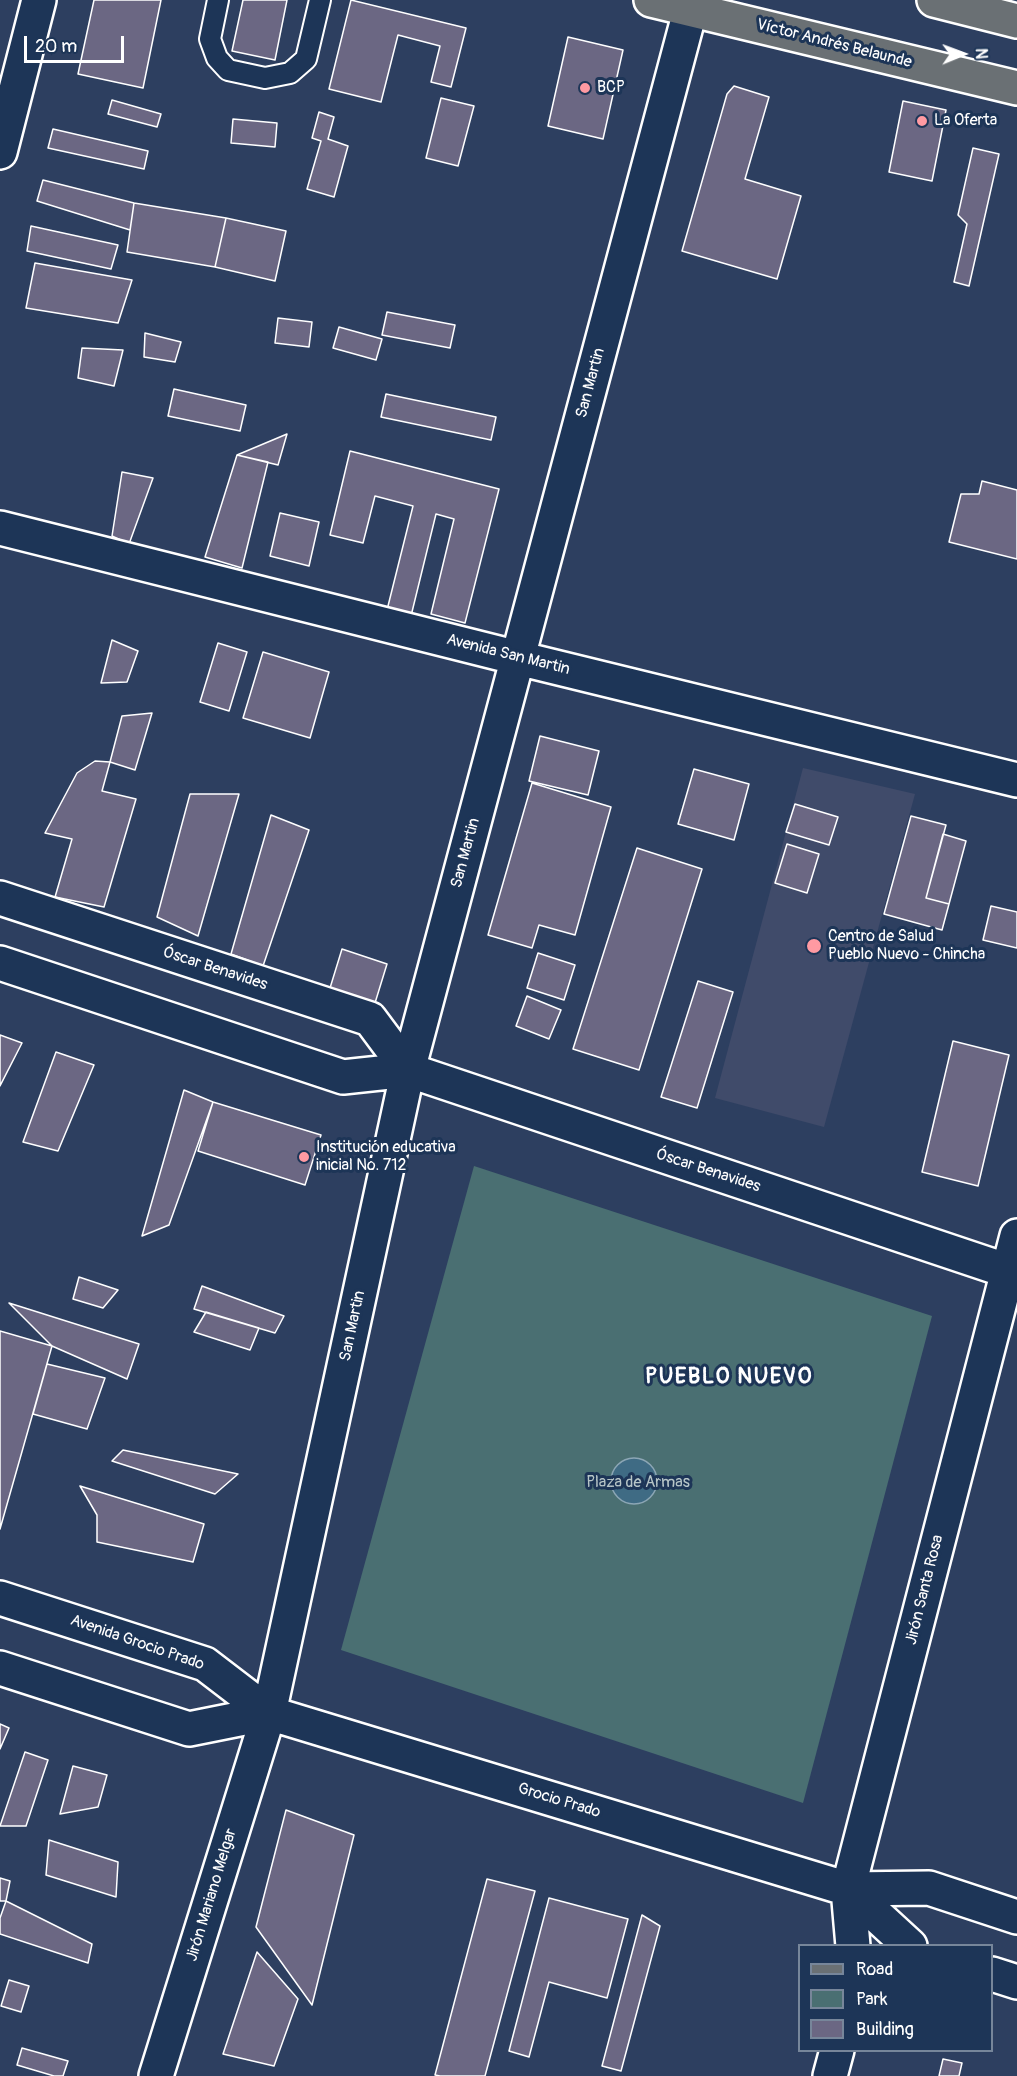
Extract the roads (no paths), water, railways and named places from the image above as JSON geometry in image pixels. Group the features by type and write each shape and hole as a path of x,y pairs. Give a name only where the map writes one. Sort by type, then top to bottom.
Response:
{"main road":[{"name":"Víctor Andrés Belaunde","path":"651,0 691,5 1017,88"},
{"path":"934,0 1017,21"}],"street":[{"path":"0,152 39,0"},
{"name":"San Martin","path":"269,1713 408,1070 691,5"},
{"name":"Avenida San Martin","path":"0,528 1017,780"},
{"name":"Óscar Benavides","path":"0,898 370,1019 408,1070"},
{"name":"Óscar Benavides","path":"0,963 344,1077 408,1070 1014,1273"},
{"name":"Jirón Santa Rosa","path":"853,1944 848,1889 1014,1273 1017,1236"},
{"name":"Avenida Grocio Prado","path":"0,1598 205,1664 269,1713"},
{"path":"0,1668 189,1730 269,1713"},
{"name":"Grocio Prado","path":"269,1713 848,1889"},
{"name":"Jirón Mariano Melgar","path":"156,2076 269,1713"},
{"path":"848,1889 929,1888 1017,1917"},
{"path":"848,1889 908,1944"},
{"path":"993,1974 1017,1982"},
{"path":"830,2076 836,2052"}],"lane":[{"path":"218,0 210,39 217,58 228,70 266,78 290,73 306,59 320,0"}],"place":[{"name":"BCP","path":"585,88"},
{"name":"La Oferta","path":"922,121"},
{"name":"Centro de Salud Pueblo Nuevo - Chincha","path":"814,946"},
{"name":"Institución educativa inicial No. 712","path":"304,1157"}],"district":[{"name":"PUEBLO NUEVO","path":"729,1377"}],"park label":[{"name":"Plaza de Armas","path":"638,1483"}]}
